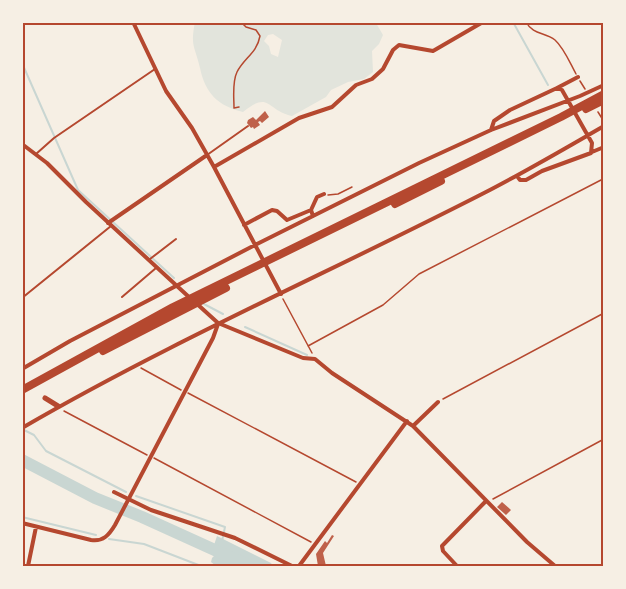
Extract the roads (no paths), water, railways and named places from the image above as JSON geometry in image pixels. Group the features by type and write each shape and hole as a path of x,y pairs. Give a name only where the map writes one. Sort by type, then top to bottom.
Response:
{"highway":[{"path":"562,118 603,94"},
{"path":"22,392 175,310 562,118 603,100"}],"street":[{"path":"134,22 166,91 192,128 281,294"},
{"path":"214,167 299,118 332,107 356,85 372,79 383,69 399,45 433,51 474,25 483,22"},
{"path":"491,130 494,121 510,110 578,77"},
{"path":"22,369 70,341 255,245 450,148 603,85"},
{"path":"557,88 562,90 592,143 591,153"},
{"path":"22,428 137,364 517,176 603,126"},
{"path":"22,144 47,163 218,323 303,358 315,359 332,373 407,421 555,567"},
{"path":"517,176 520,180 526,180 542,171 603,147"},
{"path":"110,222 207,155"},
{"path":"244,225 272,210 277,211 283,219 287,220 311,210 317,197 324,195"},
{"path":"311,210 314,216"},
{"path":"22,523 98,541 105,538 115,525 185,392 213,338 218,323"},
{"path":"45,398 58,406"},
{"path":"413,426 438,402"},
{"path":"299,567 407,421"},
{"path":"114,492 151,510 235,538 292,567"},
{"path":"457,567 443,551 442,546 487,502"},
{"path":"28,567 36,527"}],"lane":[{"path":"36,155 55,138 155,69"},
{"path":"207,155 248,126"},
{"path":"22,298 110,222"},
{"path":"150,258 176,239"},
{"path":"122,297 157,268"}],"waterway":[{"path":"513,22 548,85"},
{"path":"22,63 78,190 174,278"},
{"path":"202,303 223,314"},
{"path":"245,327 307,355"},
{"path":"22,429 34,435 46,451 126,492"},
{"path":"22,460 95,498 250,566"},
{"path":"136,496 225,527 222,541"},
{"path":"22,517 96,535"},
{"path":"109,539 144,544 201,566"}]}
